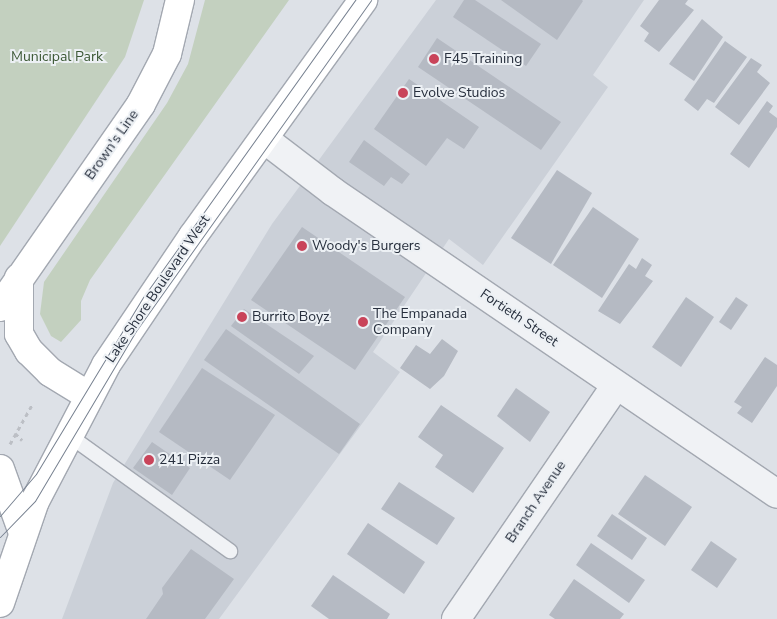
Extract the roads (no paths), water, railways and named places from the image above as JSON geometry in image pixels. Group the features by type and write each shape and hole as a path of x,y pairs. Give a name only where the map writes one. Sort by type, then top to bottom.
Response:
{"main road":[{"name":"Brown's Line","path":"0,307 141,104 166,54 180,0"},
{"name":"Lake Shore Boulevard West","path":"0,603 5,576 23,533 68,434 89,396 156,288 363,0"},
{"path":"19,278 19,334 29,351 50,372 89,396"},
{"path":"0,469 23,533"}],"street":[{"name":"Fortieth Street","path":"264,139 332,191 777,494"},
{"name":"Branch Avenue","path":"456,619 616,385"}],"lane":[{"path":"68,434 230,551"}],"tram line":[{"path":"0,516 36,474 144,296 355,0"},
{"path":"0,537 35,501 136,331 371,0"}],"place":[{"name":"F45 Training","path":"434,59"},
{"name":"Evolve Studios","path":"403,93"},
{"name":"Woody's Burgers","path":"302,246"},
{"name":"Burrito Boyz","path":"242,317"},
{"name":"The Empanada Company","path":"363,322"},
{"name":"241 Pizza","path":"149,460"}],"park label":[{"name":"Municipal Park","path":"57,57"}]}
